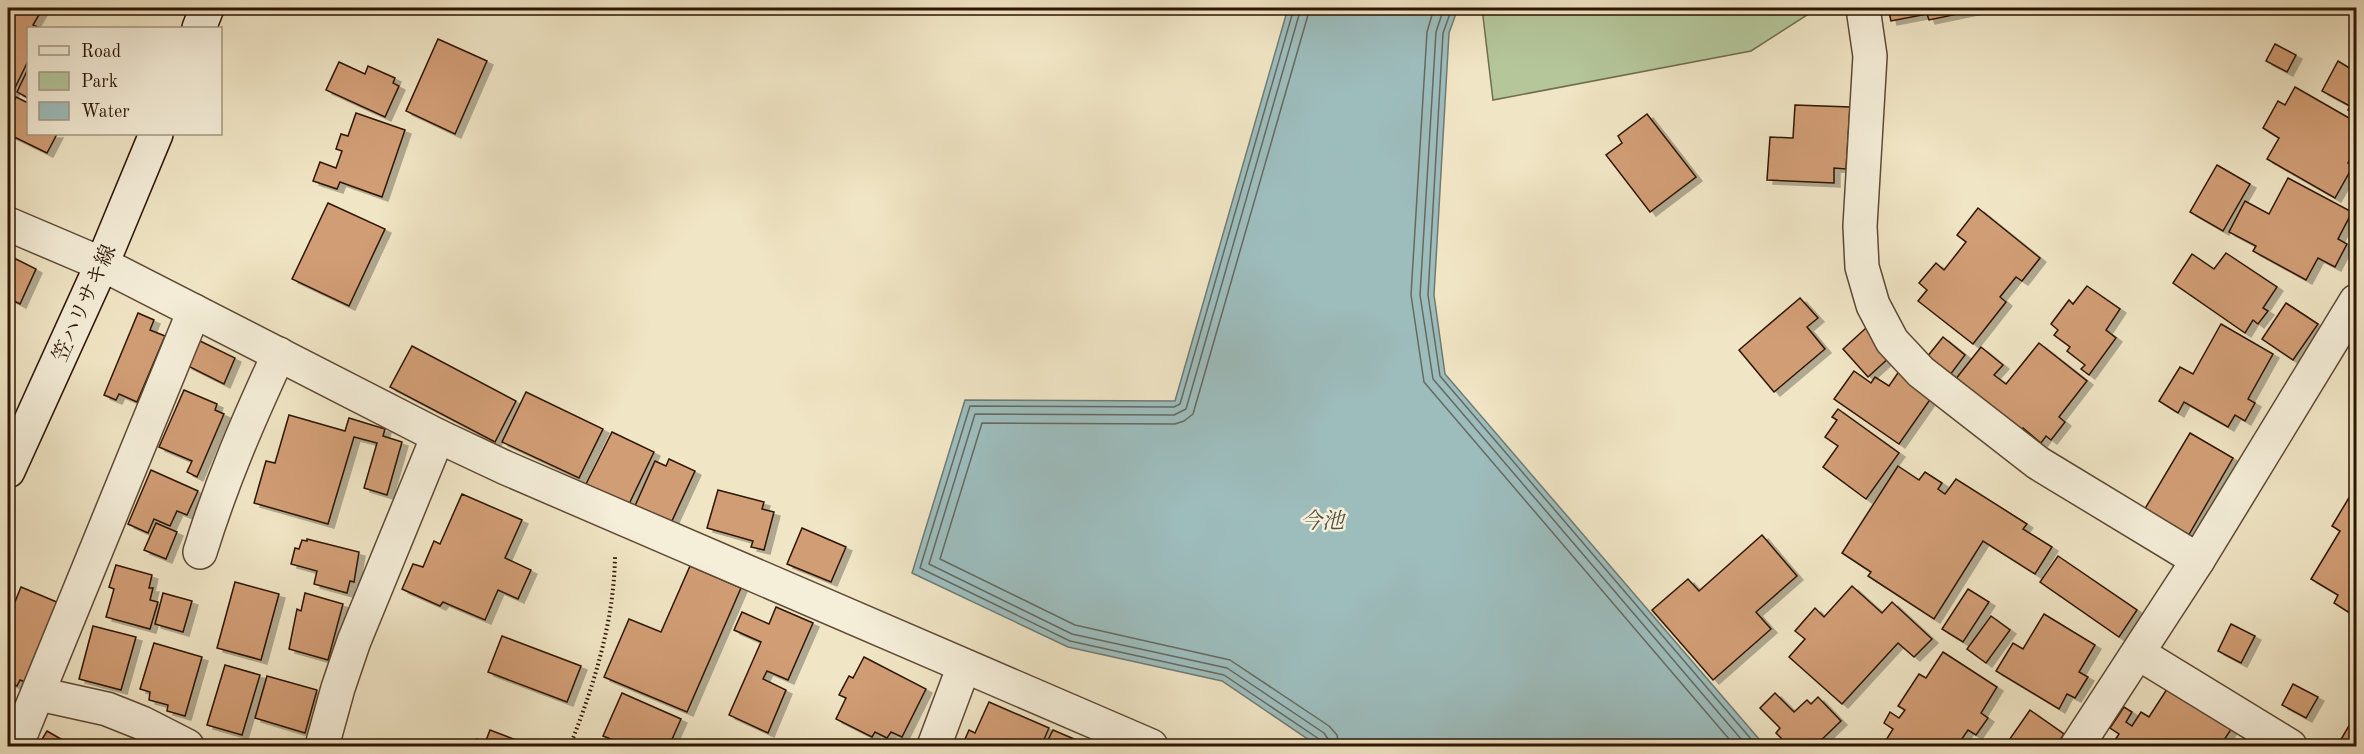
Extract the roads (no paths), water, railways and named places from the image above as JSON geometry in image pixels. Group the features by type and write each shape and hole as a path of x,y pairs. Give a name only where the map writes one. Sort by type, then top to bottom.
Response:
{"street":[{"path":"199,27 207,8"},
{"path":"1863,8 1870,56 1860,226 1862,267 1873,305 1892,341 1921,372 2038,463 2198,560"},
{"name":"笠ハリサキ線","path":"8,471 102,264 156,135"},
{"path":"8,224 102,264 438,436 1151,747"},
{"path":"2077,747 2198,560 2356,301"},
{"path":"16,747 138,443 194,311"},
{"path":"200,552 221,486 243,430 279,354"},
{"path":"322,747 354,641 438,436"},
{"path":"2138,653 2290,747"},
{"path":"934,747 963,666"},
{"path":"39,694 107,709 142,723 187,747"}],"water":[{"name":"今池","path":"1288,8 1458,8 1449,33 1434,295 1445,374 1765,746 1318,746 1222,681 1068,647 912,573 965,400 1175,401"}]}
